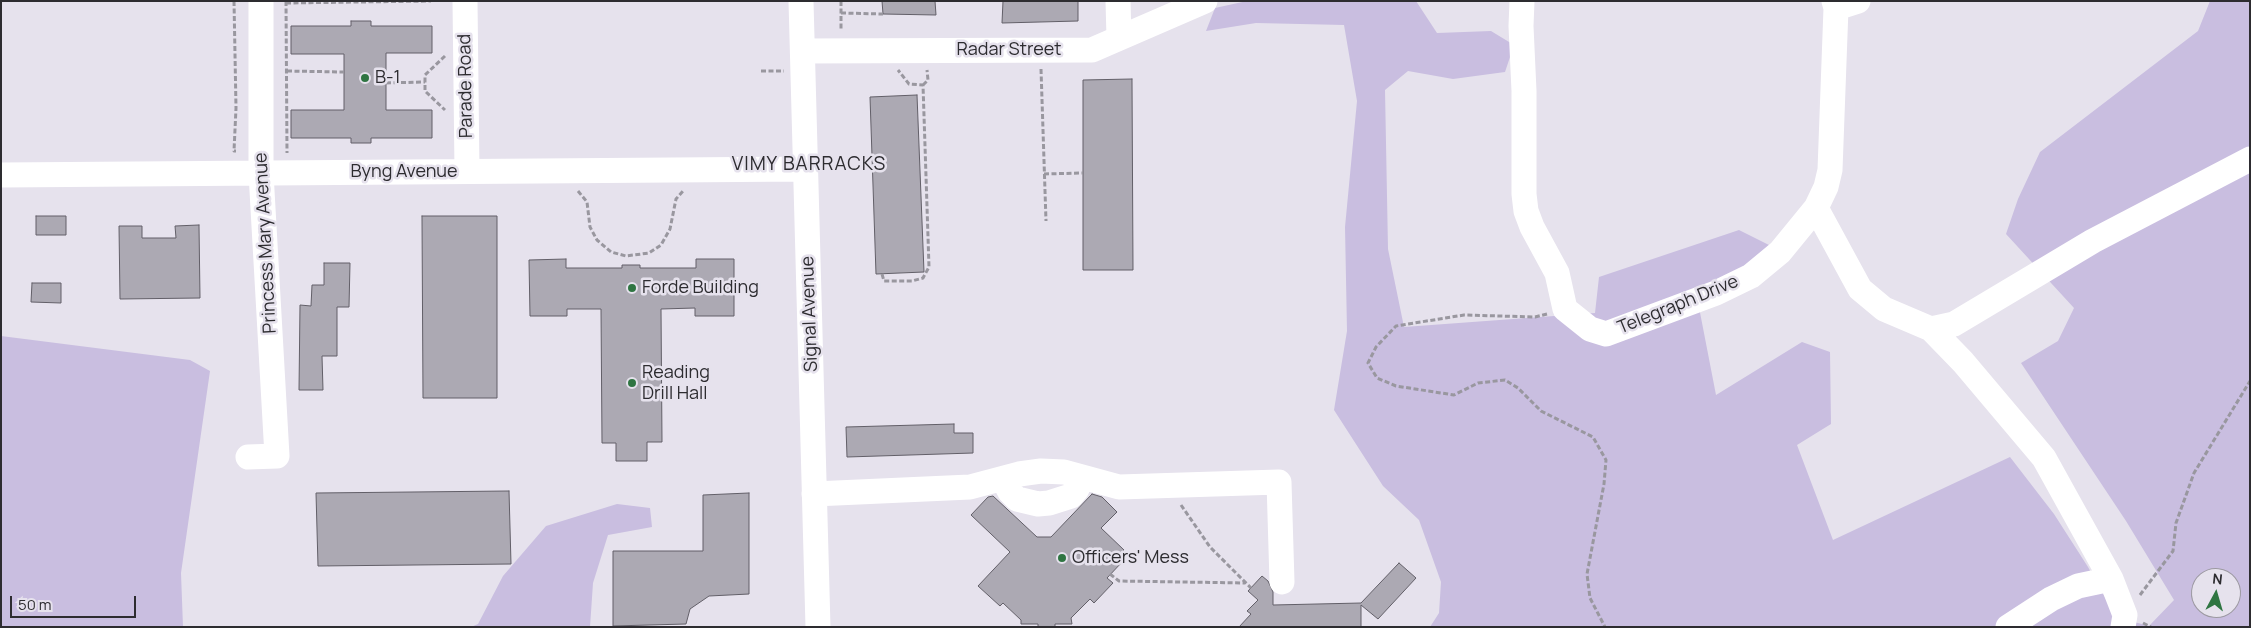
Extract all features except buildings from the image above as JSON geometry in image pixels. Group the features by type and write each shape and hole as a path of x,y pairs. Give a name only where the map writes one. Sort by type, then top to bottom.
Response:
{"street":[{"name":"Princess Mary Avenue","path":"248,457 277,456 261,173 261,1"},
{"name":"Parade Road","path":"464,1 467,171"},
{"name":"Signal Avenue","path":"801,1 818,627"},
{"path":"1118,1 1119,38"},
{"name":"Radar Street","path":"803,51 1092,50 1205,1"},
{"path":"1522,1 1524,194 1532,227 1557,273 1565,308"},
{"name":"Telegraph Drive","path":"1565,308 1590,329 1606,334 1716,293 1750,276 1780,252 1816,208 1826,187 1830,170 1842,4"},
{"path":"1931,329 1954,324 2093,241 2250,159"},
{"name":"Byng Avenue","path":"1,174 806,169"},
{"path":"1816,208 1860,289 1884,309 1931,329 1963,362 2044,458 2111,579 2124,621"},
{"path":"814,494 970,488 1019,474 1041,471 1064,472 1119,487 1279,482 1282,582"},
{"path":"1003,479 1010,492 1017,499 1038,504 1049,503 1071,496 1077,489 1081,477"},
{"path":"2008,627 2051,599 2078,586 2111,579"}],"path":[{"path":"286,1 286,3 431,1"},
{"path":"841,13 883,14"},
{"path":"450,51 425,75 424,91 451,115"},
{"path":"1041,60 1046,221"},
{"path":"892,62 909,84 923,85"},
{"path":"882,274 884,281 912,281 923,278 929,267 923,85 928,80 927,62"},
{"path":"261,71 344,72"},
{"path":"386,82 425,82"},
{"path":"1044,174 1083,173"},
{"path":"1565,308 1536,317 1464,315 1396,326 1376,347 1368,362 1377,378 1396,386 1454,395 1478,383 1505,380 1518,388 1541,411 1593,437 1606,460 1604,484 1587,574 1590,598 1605,627"},
{"path":"2124,621 2172,551 2176,523 2194,473 2250,381"},
{"path":"1168,486 1210,548 1251,588"},
{"path":"1110,574 1119,582 1245,583"}],"shaded area":[{"path":"1247,1 1416,1 1437,33 1491,31 1514,45 1505,72 1453,79 1408,71 1385,90 1388,249 1404,327 1595,313 1599,277 1739,230 1773,247 1697,297 1716,395 1802,342 1830,352 1831,424 1797,445 1833,540 2010,457 2054,514 2088,567 2116,617 2149,626 2174,600 2126,521 2021,363 2058,341 2074,308 2006,234 2018,199 2040,152 2198,31 2210,1 2250,1 2250,627 1430,627 1439,613 1441,582 1419,520 1383,486 1334,410 1347,331 1345,227 1357,101 1344,25 1256,23 1206,31 1215,8"},
{"path":"1,336 190,360 210,371 181,573 183,627 1,627"},
{"path":"617,504 650,508 652,527 608,535 593,583 590,627 471,627 478,624 503,576 546,526"}],"place":[{"name":"B-1","path":"365,78"},
{"name":"Forde Building","path":"632,288"},
{"name":"Reading Drill Hall","path":"632,383"},
{"name":"Officers' Mess","path":"1062,558"}],"district":[{"name":"VIMY BARRACKS","path":"809,165"}]}
